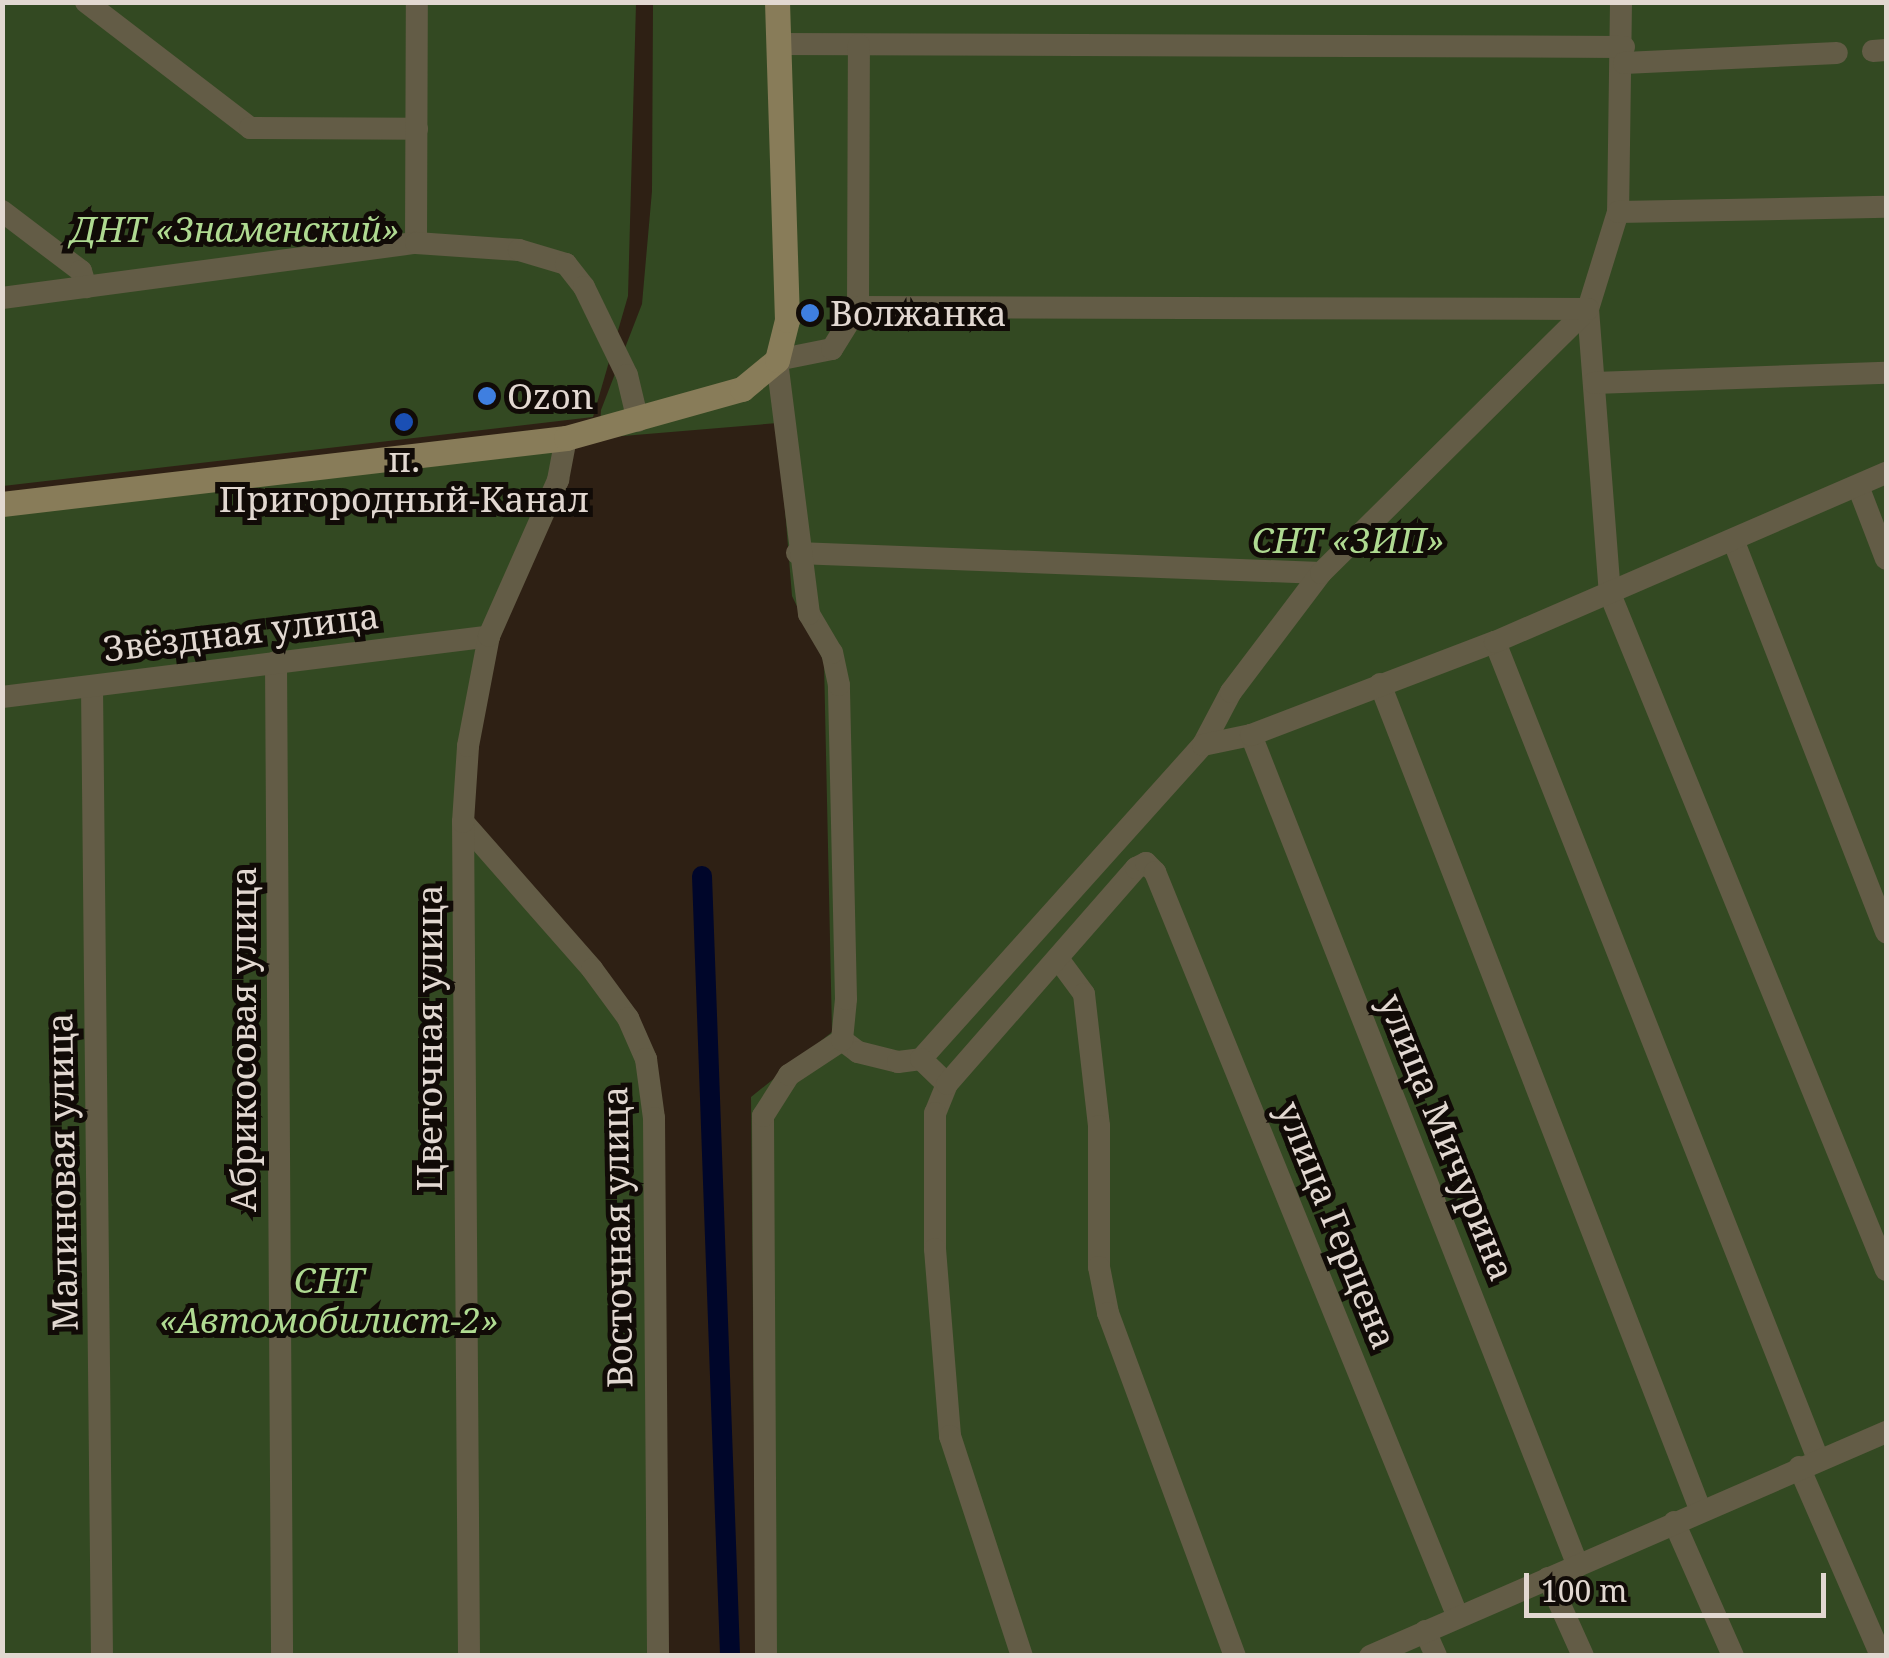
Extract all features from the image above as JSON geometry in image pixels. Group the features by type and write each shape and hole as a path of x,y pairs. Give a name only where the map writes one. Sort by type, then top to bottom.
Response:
{"street":[{"path":"86,2 250,128 417,129"},
{"path":"416,242 417,2"},
{"path":"777,2 787,320 776,360 797,553 808,614 832,654 839,684 842,1040"},
{"path":"1621,2 1624,55 1618,212 1588,309 1610,594 1886,1270"},
{"path":"778,44 1624,55 1837,53"},
{"path":"2,504 566,438 742,389 776,360 832,349 858,307 859,44"},
{"path":"1618,212 1886,207"},
{"path":"2,211 82,272 86,287"},
{"path":"2,298 416,242 519,250 566,264 627,374 638,421"},
{"path":"858,307 1588,309"},
{"path":"842,1040 858,1052 898,1062 921,1059 1203,745 1232,692 1321,573 1588,309"},
{"path":"1594,383 1886,373"},
{"name":"Цветочная улица","path":"469,1656 463,822 468,746 489,636 558,480 566,438"},
{"path":"1203,745 1251,735 1494,642 1734,542 1886,473"},
{"path":"1858,486 1886,559"},
{"path":"1734,542 1886,932"},
{"path":"797,553 1321,573"},
{"name":"Звёздная улица","path":"2,697 489,636"},
{"path":"1494,642 1882,1656"},
{"name":"Абрикосовая улица","path":"276,662 282,1656"},
{"path":"1380,684 1700,1510"},
{"name":"Малиновая улица","path":"92,687 102,1656"},
{"name":"улица Мичурина","path":"1251,735 1578,1566"},
{"name":"Восточная улица","path":"463,822 592,969 628,1018 646,1059 654,1118 658,1656"},
{"name":"улица Герцена","path":"1058,960 1146,863 1156,872 1458,1617"},
{"path":"1022,1656 950,1436 935,1249 935,1114 947,1084 1058,960 1084,994 1098,1126 1099,1267 1108,1313 1235,1656"},
{"path":"766,1656 763,1116 788,1074 842,1040"},
{"path":"921,1059 947,1084"},
{"path":"1370,1656 1886,1432"},
{"path":"1674,1522 1733,1656"},
{"path":"1548,1578 1583,1656"},
{"path":"1426,1632 1436,1656"}],"green space":[{"name":"ДНТ «Знаменский»","path":"2,3 636,3 628,296 593,417 3,486"},
{"name":"СНТ «ЗИП»","path":"653,3 1886,3 1886,1655 756,1655 751,1097 832,1032 824,662 792,596 778,423 599,438 601,410 642,304 652,191"},
{"name":"СНТ «Автомобилист-2»","path":"566,438 489,636 463,821 592,969 646,1059 658,1655 3,1655 2,504"}],"waterway":[{"path":"702,876 730,1656"}],"place":[{"name":"Волжанка","path":"810,313"},
{"name":"Ozon","path":"487,396"},
{"name":"п. Пригородный-Канал","path":"404,422"}]}
